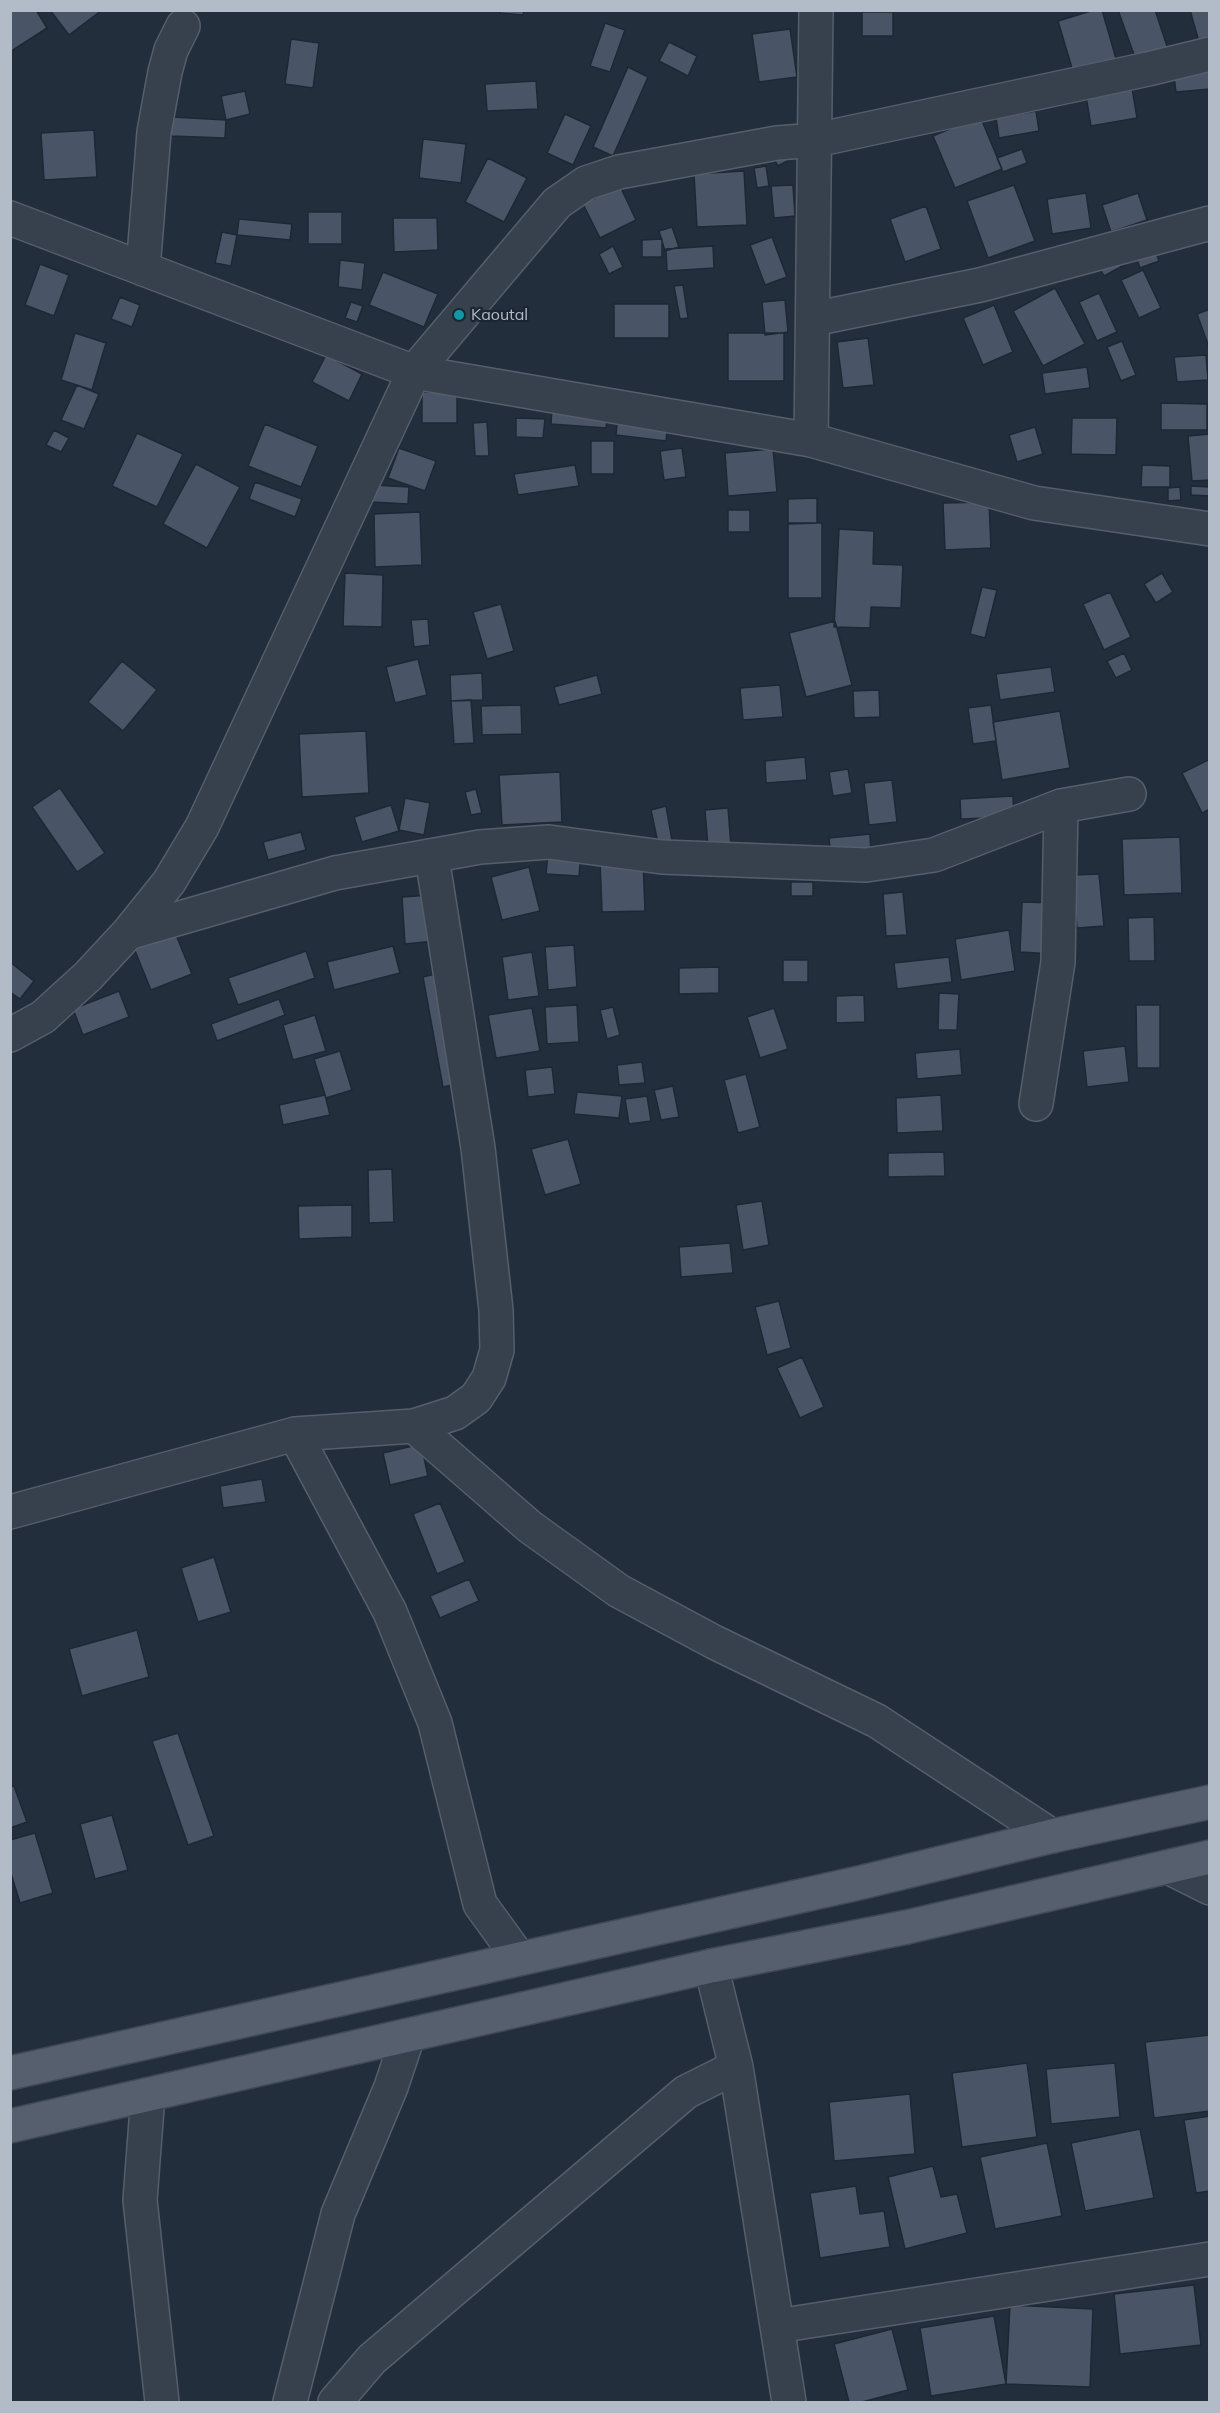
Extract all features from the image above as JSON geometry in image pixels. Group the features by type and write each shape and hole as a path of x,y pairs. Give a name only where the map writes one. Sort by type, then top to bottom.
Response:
{"main road":[{"path":"10,2073 1209,1802"},
{"path":"10,2126 711,1966 907,1927 1209,1857"}],"street":[{"path":"811,440 816,10"},
{"path":"143,269 154,132 171,50 183,26"},
{"path":"10,1035 43,1017 88,976 128,933 169,882 201,827 414,372 557,203 586,183 619,172 777,143 816,140 1137,72 1209,54"},
{"path":"10,218 414,372 811,440 1034,502 1209,529"},
{"path":"813,319 980,285 1209,223"},
{"path":"128,933 335,873 480,847 549,842 662,857 866,865 934,855 1061,806 1129,794"},
{"path":"1036,1104 1058,962 1061,806"},
{"path":"10,1512 295,1434 414,1426 455,1413 476,1398 489,1378 497,1350 496,1310 478,1148 432,856"},
{"path":"414,1426 530,1527 619,1591 714,1642 877,1721 1052,1836"},
{"path":"295,1434 390,1612 435,1723 480,1904 519,1958"},
{"path":"1168,1867 1209,1888"},
{"path":"711,1966 736,2067 789,2403"},
{"path":"290,2403 338,2214 391,2087 408,2036"},
{"path":"336,2403 372,2359 686,2092 736,2067"},
{"path":"148,2095 140,2200 162,2403"},
{"path":"777,2326 1209,2259"}],"building":[{"path":"10,10 36,10 47,28 10,52"},
{"path":"50,10 102,10 69,35"},
{"path":"501,10 524,10 523,15 500,13"},
{"path":"1094,10 1102,10 1117,62 1074,75 1058,21"},
{"path":"1118,10 1155,10 1168,49 1136,60"},
{"path":"1190,10 1210,10 1210,47 1201,49"},
{"path":"862,12 893,12 893,36 862,36"},
{"path":"605,23 625,30 610,72 590,66"},
{"path":"790,29 797,77 759,82 752,34"},
{"path":"291,39 319,43 313,88 285,84"},
{"path":"669,42 697,56 688,76 659,61"},
{"path":"1210,63 1210,89 1176,92 1173,68"},
{"path":"628,67 648,77 613,156 593,147"},
{"path":"536,81 538,109 487,111 485,84"},
{"path":"1131,82 1137,118 1091,126 1085,90"},
{"path":"245,91 250,114 226,120 221,96"},
{"path":"1036,111 1039,131 999,138 996,118"},
{"path":"565,114 591,126 573,165 547,153"},
{"path":"980,116 1002,169 955,188 933,136"},
{"path":"172,117 226,120 225,138 171,136"},
{"path":"94,130 97,177 44,180 41,133"},
{"path":"423,139 466,144 461,183 419,178"},
{"path":"1022,149 1027,163 1003,172 997,158"},
{"path":"772,156 793,158 778,166"},
{"path":"488,158 527,178 504,222 465,202"},
{"path":"766,166 769,186 757,188 754,168"},
{"path":"744,171 747,225 697,227 694,174"},
{"path":"793,185 795,216 774,218 771,186"},
{"path":"1014,185 1035,241 988,258 967,201"},
{"path":"620,186 636,220 600,238 583,204"},
{"path":"1086,193 1091,228 1052,234 1047,199"},
{"path":"1138,193 1147,220 1111,232 1102,205"},
{"path":"926,206 941,249 905,262 890,219"},
{"path":"308,212 342,212 342,244 308,244"},
{"path":"393,218 437,218 438,250 394,252"},
{"path":"239,219 292,224 290,240 237,235"},
{"path":"672,227 679,247 665,251 659,231"},
{"path":"222,232 237,235 231,266 215,263"},
{"path":"772,237 787,277 765,285 750,245"},
{"path":"662,239 662,257 642,257 642,240"},
{"path":"1153,244 1159,261 1140,268 1134,251"},
{"path":"613,246 623,267 609,274 599,254"},
{"path":"713,246 714,268 667,271 666,249"},
{"path":"1119,247 1128,263 1104,276 1095,260"},
{"path":"340,260 365,263 362,290 338,287"},
{"path":"40,264 69,275 54,316 25,305"},
{"path":"1143,270 1161,308 1139,318 1121,280"},
{"path":"383,272 438,294 424,327 369,305"},
{"path":"683,285 688,318 680,319 674,286"},
{"path":"1055,288 1085,344 1043,366 1013,311"},
{"path":"1099,293 1117,332 1097,341 1079,302"},
{"path":"120,297 140,305 132,327 111,319"},
{"path":"785,300 788,332 765,335 762,302"},
{"path":"351,302 363,306 357,322 345,318"},
{"path":"614,304 669,304 669,338 614,338"},
{"path":"994,305 1013,352 983,365 963,318"},
{"path":"1210,309 1210,350 1197,314"},
{"path":"75,333 106,343 92,390 61,380"},
{"path":"728,333 784,333 784,381 728,381"},
{"path":"868,338 874,385 843,388 837,342"},
{"path":"1122,341 1136,375 1121,381 1107,347"},
{"path":"326,355 362,374 349,401 312,382"},
{"path":"1206,355 1208,380 1177,382 1174,357"},
{"path":"1087,367 1090,388 1045,394 1042,373"},
{"path":"77,385 99,394 84,429 61,420"},
{"path":"422,392 457,392 457,423 422,423"},
{"path":"1161,403 1207,404 1207,430 1161,430"},
{"path":"552,407 608,410 606,428 551,424"},
{"path":"618,413 668,420 666,441 616,435"},
{"path":"516,418 545,419 543,438 516,437"},
{"path":"1072,418 1117,418 1116,455 1071,454"},
{"path":"487,422 489,456 475,456 473,423"},
{"path":"265,424 318,446 301,487 248,466"},
{"path":"1035,427 1043,454 1017,462 1009,435"},
{"path":"54,430 69,438 61,452 46,445"},
{"path":"137,433 183,454 157,507 112,486"},
{"path":"1210,434 1210,480 1192,481 1188,436"},
{"path":"591,441 614,441 614,474 591,474"},
{"path":"399,448 436,461 425,491 388,478"},
{"path":"682,448 686,477 664,480 660,451"},
{"path":"773,449 777,492 728,496 725,453"},
{"path":"196,464 240,487 207,548 163,524"},
{"path":"575,465 579,486 518,495 514,474"},
{"path":"1142,465 1170,466 1170,487 1141,487"},
{"path":"255,482 302,499 295,517 249,499"},
{"path":"373,485 409,487 408,504 372,502"},
{"path":"1191,486 1210,487 1210,496 1191,495"},
{"path":"1180,487 1181,500 1168,501 1168,488"},
{"path":"817,498 817,523 788,524 788,499"},
{"path":"989,502 991,548 945,550 943,503"},
{"path":"728,510 750,510 750,532 728,532"},
{"path":"420,512 422,565 375,567 374,514"},
{"path":"788,523 822,523 822,598 788,598"},
{"path":"839,529 874,531 873,564 903,565 901,608 871,607 870,628 834,627"},
{"path":"345,573 383,575 382,627 343,626"},
{"path":"1162,573 1173,592 1156,603 1144,584"},
{"path":"982,587 997,590 985,638 970,634"},
{"path":"1110,592 1131,637 1104,650 1083,604"},
{"path":"501,604 514,651 487,659 473,612"},
{"path":"428,619 430,645 414,647 411,620"},
{"path":"835,621 852,685 806,697 789,633"},
{"path":"1124,653 1132,670 1116,678 1107,661"},
{"path":"418,659 427,695 395,703 386,667"},
{"path":"122,661 157,690 123,731 88,702"},
{"path":"1051,667 1055,692 1000,700 996,674"},
{"path":"482,673 483,700 451,701 450,675"},
{"path":"597,675 602,694 559,705 554,687"},
{"path":"780,685 783,717 743,720 740,688"},
{"path":"879,690 880,717 854,718 853,691"},
{"path":"471,700 474,743 454,744 451,701"},
{"path":"521,705 522,734 482,735 481,706"},
{"path":"991,705 996,741 973,744 968,708"},
{"path":"1060,711 1070,768 1002,780 993,722"},
{"path":"366,731 369,793 302,797 299,734"},
{"path":"805,757 807,780 766,783 765,761"},
{"path":"1210,759 1210,809 1202,813 1182,773"},
{"path":"848,769 852,793 833,796 829,772"},
{"path":"560,772 562,822 502,825 499,775"},
{"path":"892,780 897,822 869,825 864,783"},
{"path":"60,788 105,853 77,872 32,807"},
{"path":"476,789 482,813 471,815 465,792"},
{"path":"1013,796 1014,817 961,819 960,799"},
{"path":"405,798 430,803 424,835 399,830"},
{"path":"391,805 399,831 362,842 354,817"},
{"path":"666,806 673,846 659,848 651,810"},
{"path":"728,808 731,846 708,847 705,810"},
{"path":"301,832 306,850 268,860 263,842"},
{"path":"870,834 871,855 831,859 829,838"},
{"path":"1180,837 1182,893 1124,895 1122,839"},
{"path":"548,852 581,854 579,876 546,874"},
{"path":"643,859 645,911 602,912 600,860"},
{"path":"529,867 540,911 502,920 491,877"},
{"path":"1099,874 1104,926 1077,928 1073,875"},
{"path":"791,882 813,882 813,896 791,896"},
{"path":"903,892 907,935 886,936 883,894"},
{"path":"431,895 434,941 405,944 402,897"},
{"path":"1022,902 1055,903 1054,954 1020,952"},
{"path":"1154,917 1155,961 1129,961 1128,918"},
{"path":"174,930 192,974 151,990 133,946"},
{"path":"1009,930 1015,971 961,980 955,939"},
{"path":"574,945 577,987 548,990 545,947"},
{"path":"393,946 400,973 334,990 327,962"},
{"path":"306,951 315,978 238,1005 228,978"},
{"path":"532,952 539,996 508,1000 502,957"},
{"path":"949,957 952,982 897,989 894,963"},
{"path":"783,960 808,960 808,982 783,982"},
{"path":"10,962 34,981 20,999 10,992"},
{"path":"719,967 719,993 679,994 679,968"},
{"path":"443,972 465,1082 443,1087 423,977"},
{"path":"119,991 129,1017 83,1035 73,1009"},
{"path":"939,993 959,994 957,1030 938,1030"},
{"path":"864,995 865,1022 836,1023 836,996"},
{"path":"279,999 285,1015 217,1041 211,1024"},
{"path":"577,1005 579,1042 547,1044 545,1007"},
{"path":"1136,1005 1160,1005 1160,1068 1137,1068"},
{"path":"613,1007 620,1035 607,1039 600,1010"},
{"path":"532,1008 540,1051 496,1058 488,1015"},
{"path":"774,1008 788,1049 760,1058 747,1017"},
{"path":"315,1015 326,1051 293,1060 283,1025"},
{"path":"1125,1046 1129,1082 1087,1087 1083,1051"},
{"path":"960,1049 962,1075 917,1079 915,1053"},
{"path":"340,1051 352,1090 326,1098 314,1059"},
{"path":"642,1062 645,1083 619,1085 617,1065"},
{"path":"552,1067 555,1094 528,1097 525,1070"},
{"path":"746,1074 760,1127 738,1133 724,1080"},
{"path":"673,1086 679,1117 661,1120 654,1090"},
{"path":"577,1092 622,1096 619,1118 574,1114"},
{"path":"325,1095 330,1115 283,1125 279,1105"},
{"path":"941,1095 943,1131 897,1133 896,1098"},
{"path":"647,1096 651,1121 629,1124 625,1099"},
{"path":"568,1139 581,1184 545,1195 531,1149"},
{"path":"944,1152 945,1176 888,1177 888,1153"},
{"path":"392,1169 394,1222 369,1223 368,1170"},
{"path":"762,1201 769,1245 743,1250 736,1205"},
{"path":"352,1205 352,1237 299,1239 298,1206"},
{"path":"730,1243 733,1273 681,1277 679,1247"},
{"path":"779,1301 791,1348 767,1355 755,1307"},
{"path":"802,1357 824,1407 800,1418 777,1368"},
{"path":"421,1444 428,1476 390,1485 383,1453"},
{"path":"262,1479 266,1502 223,1508 220,1486"},
{"path":"440,1503 465,1562 437,1574 413,1514"},
{"path":"214,1557 231,1612 198,1622 181,1568"},
{"path":"469,1579 479,1601 440,1618 430,1596"},
{"path":"137,1630 149,1677 82,1696 69,1649"},
{"path":"178,1733 214,1836 188,1845 152,1741"},
{"path":"14,1786 27,1822 10,1828 10,1787"},
{"path":"112,1815 128,1870 95,1879 80,1824"},
{"path":"35,1833 53,1893 20,1903 10,1870 10,1840"},
{"path":"1210,2035 1210,2111 1154,2118 1145,2042"},
{"path":"1027,2063 1037,2137 962,2147 952,2073"},
{"path":"1115,2063 1120,2117 1051,2124 1046,2069"},
{"path":"910,2094 915,2154 834,2161 829,2102"},
{"path":"1210,2116 1210,2191 1196,2193 1184,2120"},
{"path":"1140,2129 1154,2198 1085,2211 1071,2143"},
{"path":"1047,2143 1062,2216 995,2229 980,2157"},
{"path":"933,2166 941,2197 957,2194 967,2233 905,2249 888,2177"},
{"path":"856,2186 860,2214 884,2211 890,2247 820,2258 810,2193"},
{"path":"1194,2285 1201,2345 1120,2354 1114,2294"},
{"path":"1010,2305 1093,2309 1090,2387 1006,2384"},
{"path":"994,2316 1006,2384 931,2396 920,2328"},
{"path":"892,2329 908,2390 862,2402 849,2402 834,2344"}],"place":[{"name":"Kaoutal","path":"459,315"}]}
